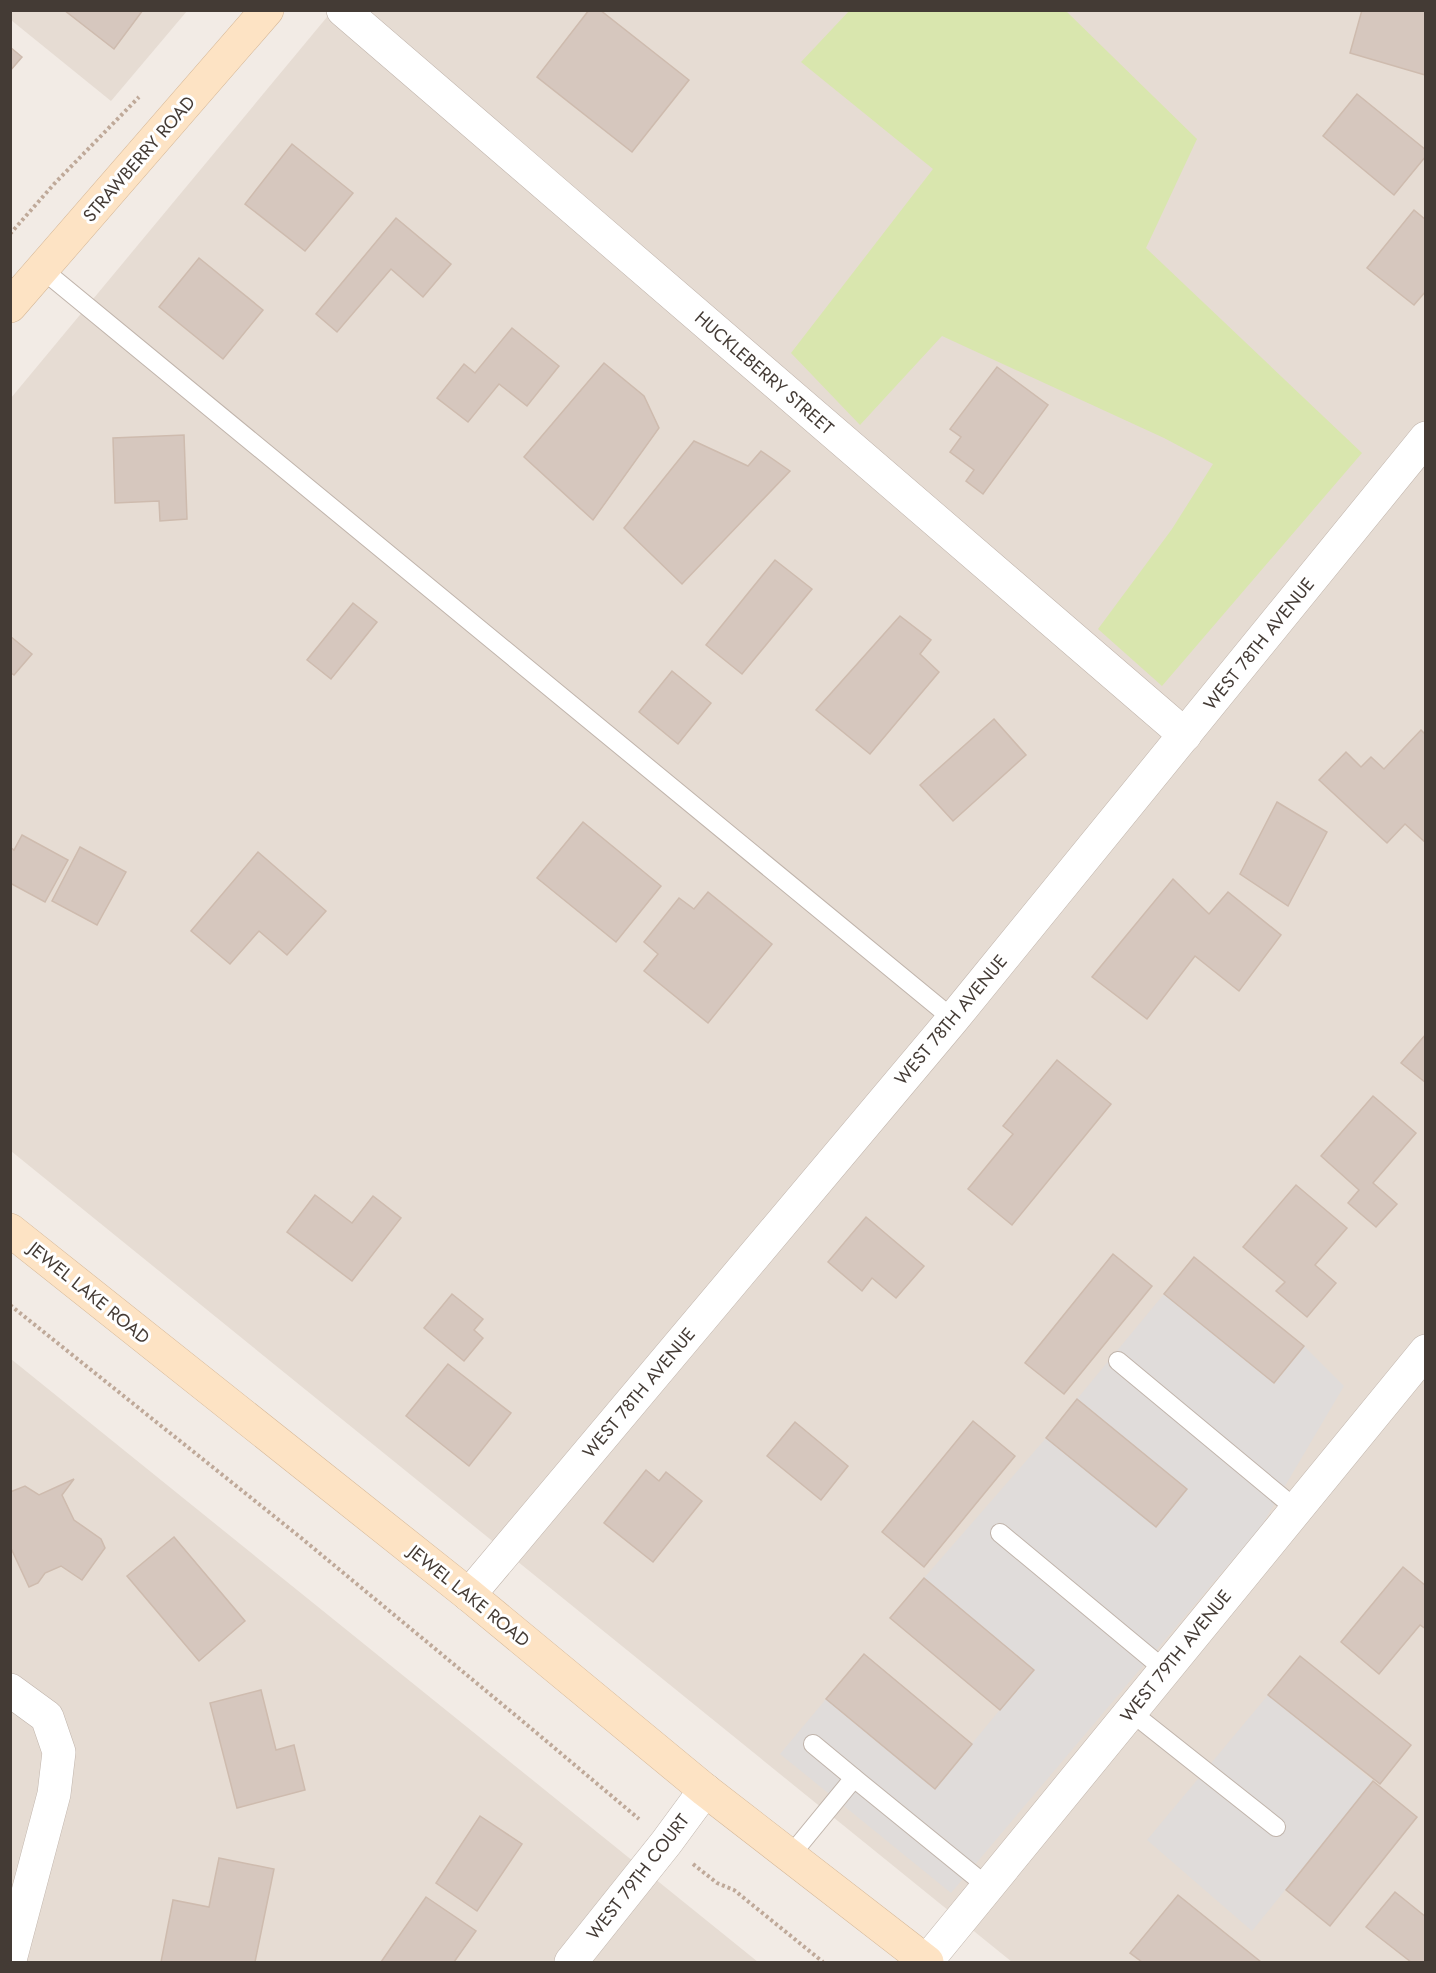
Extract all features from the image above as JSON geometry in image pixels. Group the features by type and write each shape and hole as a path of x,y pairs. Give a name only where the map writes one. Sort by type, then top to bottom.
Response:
{"main road":[{"name":"STRAWBERRY ROAD","path":"10,306 267,10"},
{"name":"JEWEL LAKE ROAD","path":"10,1230 469,1595 705,1790 927,1962"}],"street":[{"name":"HUCKLEBERRY STREET","path":"343,10 1185,735"},
{"name":"WEST 78TH AVENUE","path":"469,1595 953,1019 1425,438"},
{"name":"WEST 79TH AVENUE","path":"927,1962 1425,1351"},
{"path":"10,1690 47,1717 59,1752 54,1794 10,1960"},
{"name":"WEST 79TH COURT","path":"571,1962 666,1843 705,1790"}],"lane":[{"path":"43,270 953,1019"},
{"path":"1118,1361 1296,1509"},
{"path":"1000,1533 1165,1670"},
{"path":"1131,1712 1275,1827"},
{"path":"813,1744 988,1887"},
{"path":"790,1856 855,1778"}],"path":[{"path":"10,234 54,184 143,93"},
{"path":"10,1305 319,1552 666,1843 717,1883 734,1890 823,1962"}],"shaded area":[{"path":"10,11 187,11 111,101 11,20"},
{"path":"332,11 1425,11 1425,1962 1012,1962 11,1151 11,398"},
{"path":"1164,1294 1274,1383 1304,1346 1344,1386 1262,1525 951,1893 780,1754 826,1699 935,1788 1033,1670 924,1578 1046,1438 1157,1527 1187,1489 1077,1399"},
{"path":"11,1359 758,1962 11,1962"},
{"path":"1268,1695 1373,1781 1252,1931 1147,1840"}],"green space":[{"path":"850,10 1066,11 1197,139 1146,248 1362,453 1162,686 1098,629 1172,529 1213,464 1164,438 942,336 860,425 791,353 933,169 801,62"}],"building":[{"path":"64,10 143,10 114,49"},
{"path":"589,10 600,10 689,80 632,152 537,77"},
{"path":"1362,10 1426,10 1425,75 1350,53"},
{"path":"10,47 22,57 10,71"},
{"path":"1357,94 1426,150 1426,156 1394,195 1323,136"},
{"path":"292,144 353,193 305,251 245,204"},
{"path":"1414,210 1426,220 1426,291 1414,305 1367,268"},
{"path":"396,218 451,264 423,297 391,269 337,332 316,314"},
{"path":"199,258 263,310 223,359 159,307"},
{"path":"512,328 559,366 527,406 499,384 468,422 437,398 464,364 475,373"},
{"path":"604,363 644,396 659,428 593,520 524,457"},
{"path":"997,367 1048,405 983,494 966,481 974,470 950,452 961,437 950,429"},
{"path":"184,435 187,519 160,521 159,501 115,503 113,438"},
{"path":"694,441 748,466 761,451 790,471 682,584 624,528"},
{"path":"775,560 812,589 742,674 706,645"},
{"path":"353,603 377,622 331,679 307,660"},
{"path":"900,616 931,640 920,654 939,672 870,754 816,710"},
{"path":"10,636 32,654 14,675 10,672"},
{"path":"672,671 711,703 678,744 639,712"},
{"path":"994,719 1026,755 953,821 920,785"},
{"path":"1421,730 1426,735 1426,843 1405,824 1387,843 1319,780 1346,752 1361,767 1371,757 1384,769"},
{"path":"1277,802 1327,832 1288,906 1240,874"},
{"path":"583,822 661,886 616,942 537,878"},
{"path":"22,835 68,860 45,902 10,883 10,847 14,850"},
{"path":"80,847 126,872 97,925 52,901"},
{"path":"258,852 326,911 287,955 259,931 230,964 191,931"},
{"path":"1173,879 1209,914 1228,892 1281,935 1239,991 1195,956 1147,1019 1092,977"},
{"path":"708,892 772,944 708,1023 644,971 658,954 644,942 679,898 694,909"},
{"path":"1426,1034 1426,1083 1401,1063"},
{"path":"1057,1060 1111,1104 1012,1225 968,1189 1013,1134 1003,1126"},
{"path":"1373,1096 1416,1133 1373,1183 1397,1204 1376,1227 1348,1203 1359,1190 1321,1156"},
{"path":"1296,1185 1347,1228 1315,1265 1336,1283 1307,1317 1276,1291 1285,1282 1243,1247"},
{"path":"315,1195 352,1223 373,1196 401,1218 352,1281 287,1232"},
{"path":"866,1217 924,1266 896,1298 872,1278 862,1291 828,1262"},
{"path":"1113,1254 1152,1286 1064,1394 1025,1363"},
{"path":"1194,1257 1304,1346 1274,1383 1164,1294"},
{"path":"452,1294 483,1319 474,1330 483,1338 464,1361 424,1328"},
{"path":"448,1364 511,1413 469,1466 406,1416"},
{"path":"1077,1399 1187,1489 1156,1527 1046,1438"},
{"path":"973,1421 1015,1456 924,1567 882,1532"},
{"path":"795,1422 848,1466 821,1500 767,1456"},
{"path":"646,1470 659,1481 666,1472 702,1501 653,1562 604,1523"},
{"path":"74,1479 62,1495 74,1520 101,1539 105,1548 82,1580 61,1566 45,1573 38,1583 29,1587 10,1546 10,1492 25,1486 39,1495"},
{"path":"174,1537 245,1621 199,1661 127,1576"},
{"path":"1403,1567 1426,1586 1426,1629 1420,1625 1379,1674 1341,1642"},
{"path":"924,1578 1034,1670 1000,1710 890,1618"},
{"path":"864,1654 972,1744 935,1789 826,1699"},
{"path":"1300,1656 1411,1745 1380,1784 1268,1695"},
{"path":"261,1690 276,1750 294,1745 305,1790 237,1808 210,1703"},
{"path":"1373,1781 1417,1817 1330,1926 1286,1890"},
{"path":"480,1816 522,1844 477,1911 436,1883"},
{"path":"219,1858 274,1869 255,1962 161,1962 173,1900 209,1907"},
{"path":"1395,1892 1426,1917 1426,1960 1423,1962 1411,1962 1366,1927"},
{"path":"1178,1895 1261,1962 1142,1962 1130,1953"},
{"path":"426,1897 476,1931 454,1962 381,1962"}]}
